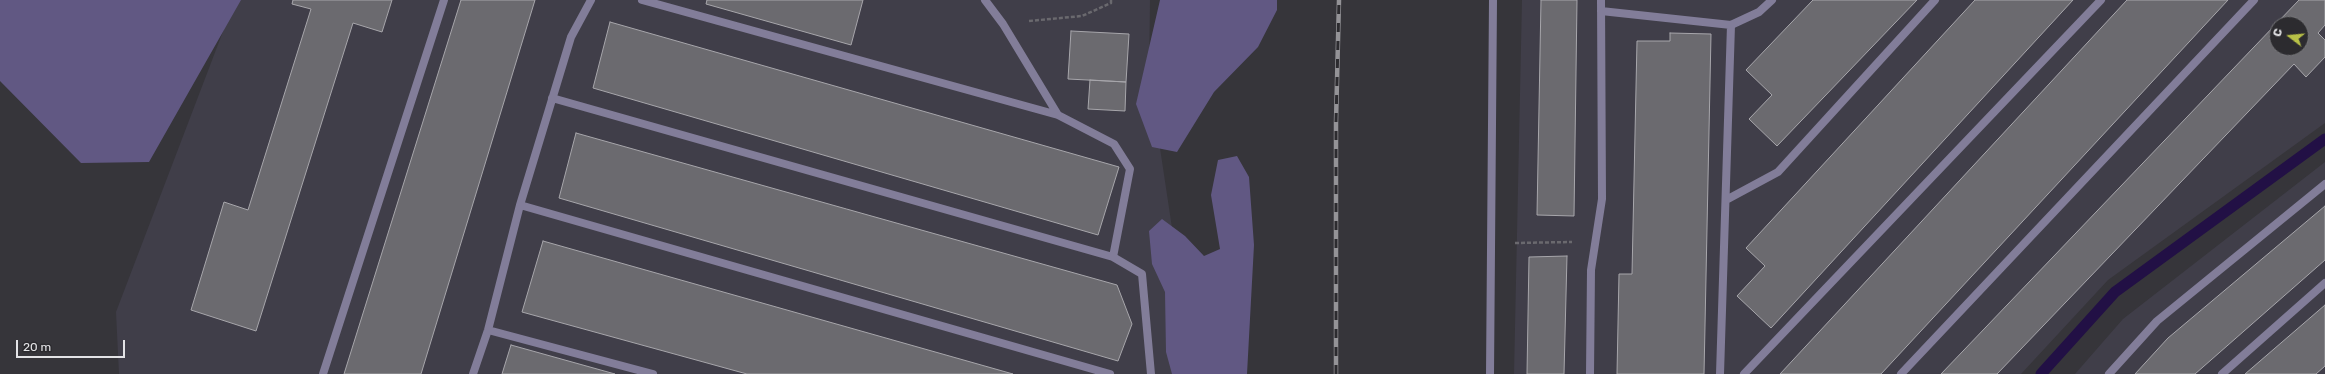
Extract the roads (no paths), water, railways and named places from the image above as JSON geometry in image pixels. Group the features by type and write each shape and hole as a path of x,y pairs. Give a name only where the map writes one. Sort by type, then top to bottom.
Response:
{"street":[{"path":"323,374 444,0"},
{"path":"473,374 488,330 520,205 571,37 591,0"},
{"path":"642,0 1058,115 1114,144 1130,169 1113,257"},
{"path":"984,0 1003,24 1058,115"},
{"path":"1490,374 1493,244 1493,0"},
{"path":"1590,374 1591,270 1602,199 1601,0"},
{"path":"1601,11 1731,25 1759,12 1772,0"},
{"path":"1726,200 1778,172 1935,0"},
{"path":"1744,374 2101,0"},
{"path":"1901,374 2254,0"},
{"path":"1720,374 1731,25"},
{"path":"552,98 1113,257 1142,274 1150,374"},
{"path":"2109,374 2158,321 2325,184"},
{"path":"520,205 1110,374"},
{"path":"2222,374 2325,283"},
{"path":"488,330 653,374"}],"waterway":[{"path":"2041,374 2115,292 2325,139"}],"railway":[{"path":"1336,374 1336,122 1339,0"}]}
